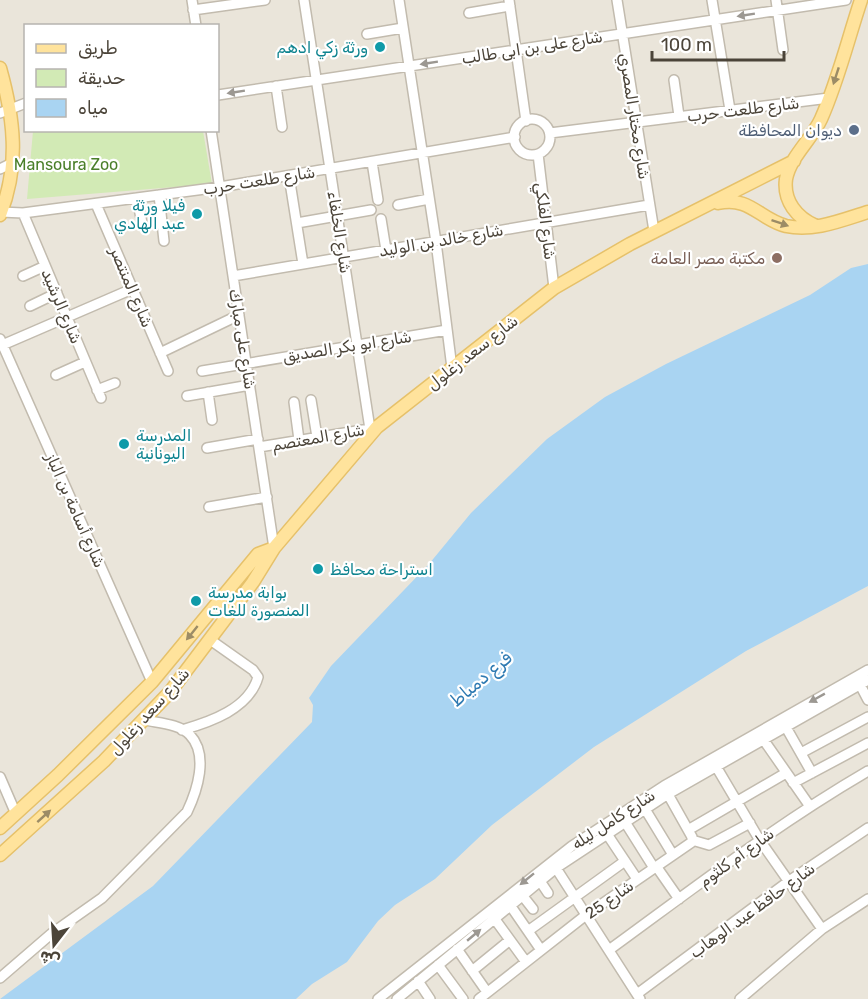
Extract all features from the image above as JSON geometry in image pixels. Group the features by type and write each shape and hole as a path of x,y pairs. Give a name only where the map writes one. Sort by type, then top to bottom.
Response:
{"main road":[{"path":"816,226 799,216 788,200 786,180 794,161 808,142 829,98 861,0"},
{"path":"0,69 5,110 14,139 6,166 1,214"},
{"name":"شارع سعد زغلول","path":"0,855 104,761 170,692 253,582 274,548 374,428 554,288 654,231 794,161"},
{"path":"751,182 747,196 754,208"},
{"name":"شارع سعد زغلول","path":"708,205 725,201 742,203 785,226 816,226 868,212"},
{"name":"شارع سعد زغلول","path":"0,828 152,682 258,554 274,548"}],"street":[{"path":"192,0 196,24"},
{"path":"193,10 265,0"},
{"name":"شارع الخلفاء","path":"304,0 357,345 374,428"},
{"path":"399,0 436,242 452,368"},
{"name":"شارع مختار المصري","path":"617,0 654,231"},
{"path":"712,0 730,110"},
{"path":"776,0 783,50"},
{"name":"شارع على بن ابى طالب","path":"219,95 716,20 777,10 803,3 846,0"},
{"path":"469,13 510,3 526,121"},
{"path":"367,34 403,28"},
{"path":"674,80 679,117"},
{"path":"276,86 282,127"},
{"name":"شارع طلعت حرب","path":"550,133 829,98"},
{"path":"5,110 24,104"},
{"path":"538,120 550,133 547,148 538,154 522,152 515,137 518,127 526,121 538,120"},
{"name":"شارع على مبارك","path":"211,132 274,548"},
{"name":"شارع طلعت حرب","path":"1,214 220,187 515,137"},
{"name":"شارع الفلكي","path":"538,154 554,288"},
{"path":"372,162 378,200"},
{"path":"289,176 303,264"},
{"path":"159,195 164,241"},
{"path":"137,198 142,223"},
{"path":"398,205 429,199"},
{"name":"شارع المنتصر","path":"96,204 168,371"},
{"name":"شارع خالد بن الوليد","path":"233,276 649,205"},
{"path":"297,224 371,210"},
{"name":"شارع الرشيد","path":"23,213 99,394 115,383"},
{"path":"381,219 386,250"},
{"path":"23,276 45,266"},
{"path":"1,343 132,289"},
{"path":"30,306 57,292"},
{"path":"160,353 239,315"},
{"name":"شارع ابو بكر الصديق","path":"202,371 447,330"},
{"name":"شارع أسامة بن الباز","path":"1,343 152,682"},
{"path":"56,375 85,362"},
{"path":"187,396 250,384"},
{"path":"208,392 212,420"},
{"path":"311,400 317,438"},
{"path":"294,402 299,440"},
{"name":"شارع المعتصم","path":"207,448 317,438 374,428"},
{"path":"209,507 267,497"},
{"path":"182,729 225,715 256,685 258,678 253,670 209,639"},
{"name":"شارع كامل ليله","path":"378,999 553,864 666,790 861,680 868,670"},
{"path":"861,680 868,700"},
{"path":"801,753 868,717"},
{"path":"0,978 51,934 102,898 174,828 187,812 195,795 199,774 198,750 190,735 182,729 145,720"},
{"path":"783,722 812,773"},
{"name":"شارع كامل ليله","path":"714,763 763,739 783,722"},
{"path":"763,739 809,806"},
{"path":"793,783 868,743"},
{"path":"714,763 759,839 822,929"},
{"name":"شارع أم كلثوم","path":"609,950 759,839 868,771"},
{"path":"688,830 786,773"},
{"path":"0,777 16,814"},
{"path":"666,790 692,840 709,845 750,823"},
{"name":"شارع كامل ليله","path":"400,998 417,981 540,881 553,864 607,834 645,809 666,790"},
{"path":"645,809 673,855"},
{"path":"625,822 679,899"},
{"name":"شارع حافظ عبد الوهاب","path":"639,997 789,881 868,828"},
{"path":"607,834 637,879"},
{"name":"شارع 25","path":"479,999 586,915 692,840"},
{"path":"528,931 625,861"},
{"path":"553,864 639,997"},
{"path":"540,881 548,893"},
{"path":"522,895 533,909"},
{"path":"740,999 822,929 868,899"},
{"path":"510,905 541,950"},
{"path":"494,918 526,962"},
{"path":"472,971 510,940"},
{"path":"457,949 487,992"},
{"path":"438,965 463,999"},
{"path":"417,981 430,999"}],"shaded area":[{"path":"0,0 868,0 868,999 0,999"}],"green space":[{"name":"Mansoura Zoo","path":"33,132 203,132 212,184 27,199"}],"water":[{"name":"فرع دمياط","path":"868,264 868,586 746,651 594,747 492,825 435,879 395,905 378,921 347,962 312,984 296,999 0,999 153,886 312,722 313,705 309,698 331,666 429,564 471,513 547,439 605,397 666,364 810,295 851,268"}],"place":[{"name":"ورثة زكي ادهم","path":"380,47"},
{"name":"ديوان المحافظة","path":"854,130"},
{"name":"فيلا ورثة عبد الهادي","path":"197,214"},
{"name":"مكتبة مصر العامة","path":"777,258"},
{"name":"المدرسة اليونانية","path":"124,444"},
{"name":"استراحة محافظ","path":"318,569"},
{"name":"بوابة مدرسة المنصورة للغات","path":"196,601"}]}
